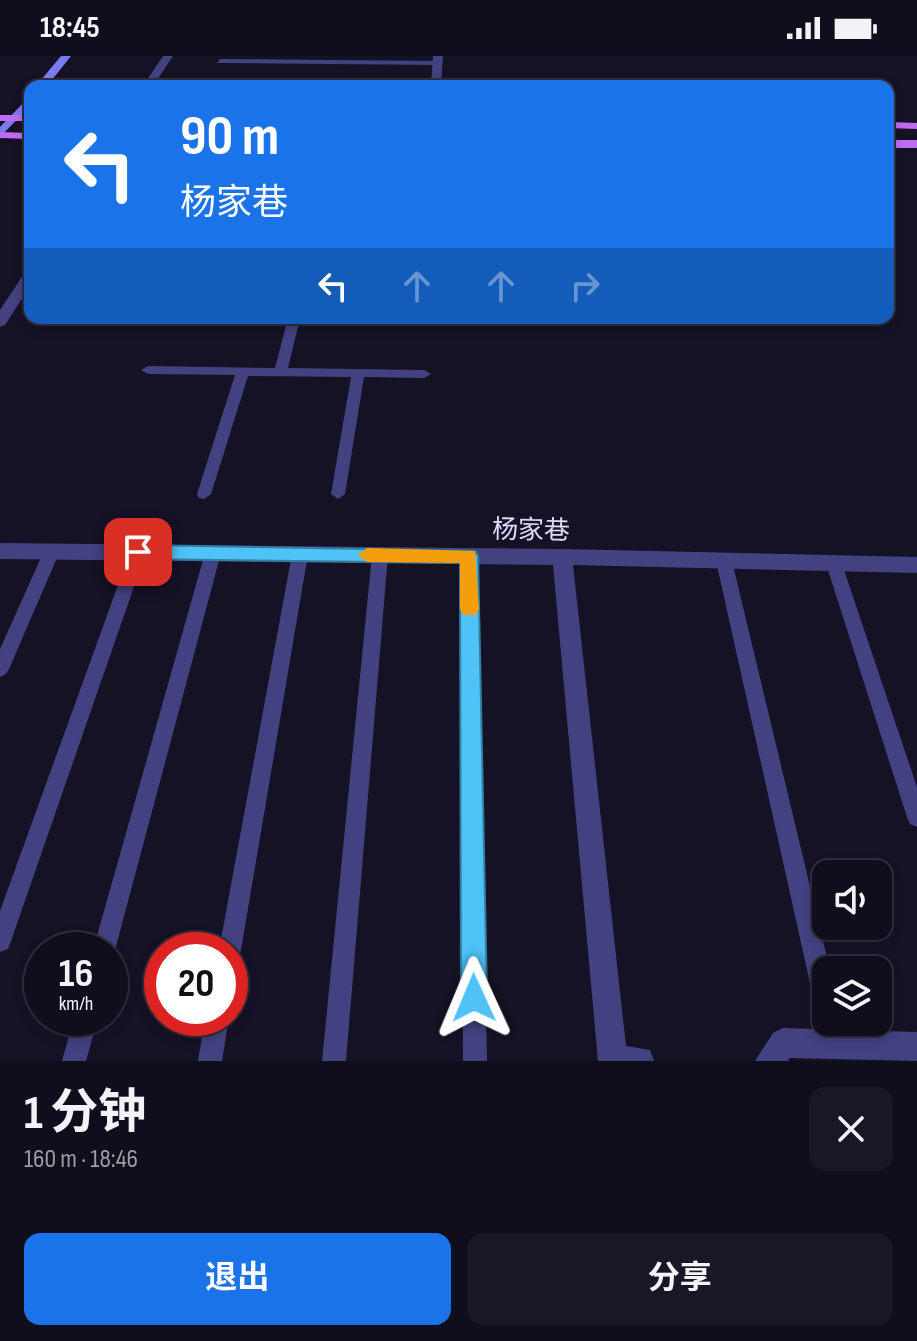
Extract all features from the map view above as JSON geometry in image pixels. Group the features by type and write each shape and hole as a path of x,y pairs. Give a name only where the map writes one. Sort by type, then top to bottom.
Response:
{"main road":[{"path":"0,118 24,118"},
{"path":"894,125 917,126"},
{"path":"0,135 24,136"},
{"path":"894,145 915,147"}],"street":[{"path":"46,80 66,56"},
{"path":"152,80 168,56"},
{"path":"436,80 438,59"},
{"path":"0,135 24,106"},
{"path":"0,322 24,284"},
{"name":"杨家巷","path":"0,551 562,557 917,565"},
{"path":"562,557 613,1060 639,1061"},
{"path":"770,1061 783,1043 823,1036"},
{"path":"847,1036 917,1047"}],"lane":[{"path":"220,61 438,59"},
{"path":"280,372 292,324"},
{"path":"148,370 424,374"},
{"path":"204,494 243,371"},
{"path":"338,494 358,373"},
{"path":"0,669 52,551"},
{"path":"0,941 138,552"},
{"path":"109,932 213,553"},
{"path":"233,932 300,554"},
{"path":"334,1061 380,555"},
{"path":"469,556 475,1061"},
{"path":"724,561 816,956"},
{"path":"834,564 917,817"},
{"path":"74,1061 81,1036"},
{"path":"210,1061 214,1036"}],"slow traffic":[{"path":"367,555 469,556 469,609"}],"route":[{"path":"138,552 469,556 474,998"}]}
